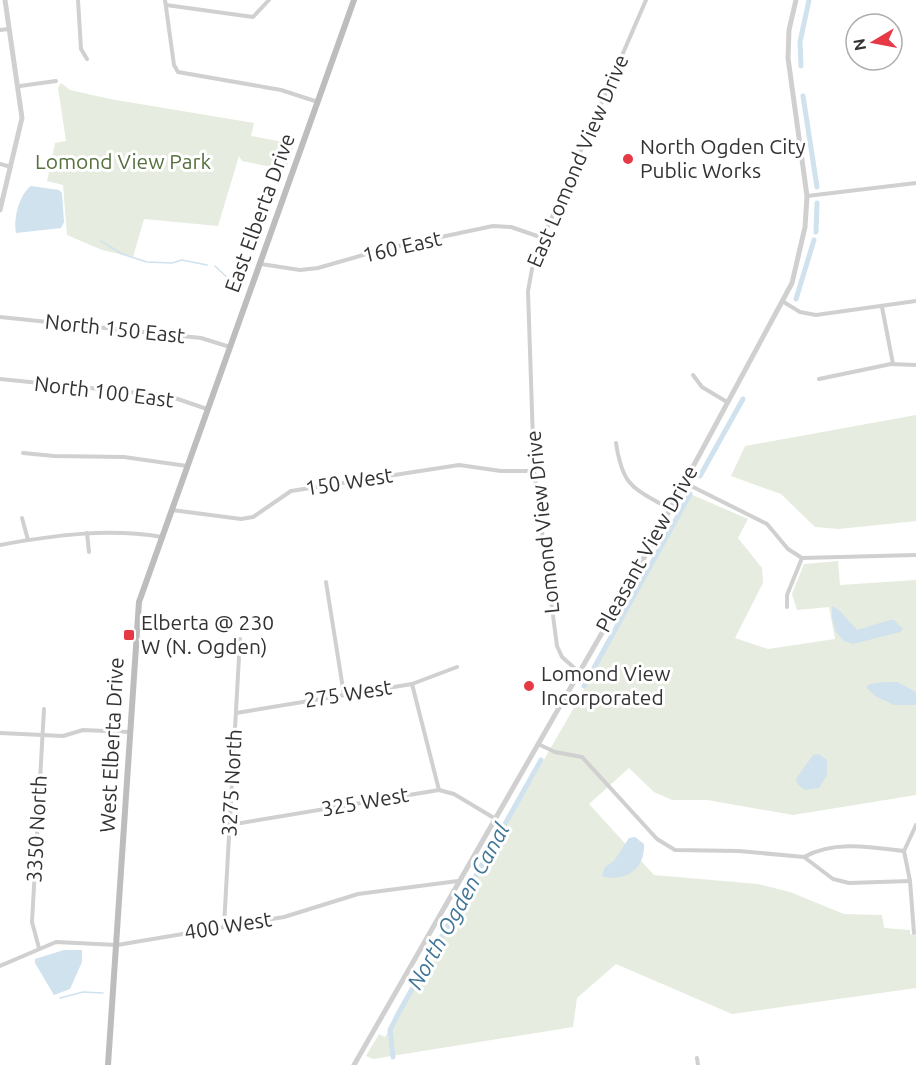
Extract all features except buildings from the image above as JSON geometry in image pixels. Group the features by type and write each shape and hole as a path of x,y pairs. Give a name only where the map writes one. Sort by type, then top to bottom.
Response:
{"main road":[{"name":"East Elberta Drive","path":"198,437 354,0"},
{"name":"West Elberta Drive","path":"108,1065 136,620 139,602 198,437"}],"street":[{"path":"0,210 22,118 20,86 5,0"},
{"path":"78,0 81,50 87,59"},
{"path":"269,0 254,17 165,2 174,65 178,72 281,90 318,102"},
{"name":"East Lomond View Drive","path":"530,362 528,291 532,269 543,238 646,0"},
{"name":"Pleasant View Drive","path":"354,1065 579,672 792,284 802,245 807,196 788,58 789,30 796,0"},
{"path":"0,30 10,29"},
{"path":"20,86 56,81"},
{"path":"0,164 11,167"},
{"path":"807,196 916,183"},
{"name":"160 East","path":"260,264 300,270 318,268 384,249 493,226 511,227 543,238"},
{"path":"782,301 800,312 816,315 916,301"},
{"path":"882,307 893,364"},
{"name":"North 150 East","path":"0,316 201,338 230,346"},
{"name":"Lomond View Drive","path":"530,362 534,471 557,646 561,657 579,672"},
{"path":"819,380 893,364 916,365"},
{"path":"693,375 702,387 727,402"},
{"name":"North 100 East","path":"0,379 169,396 207,410"},
{"path":"616,443 622,475 633,487 669,509"},
{"path":"23,453 124,457 188,466"},
{"name":"150 West","path":"172,510 241,519 253,517 291,491 459,465 501,471 534,471"},
{"path":"683,482 767,525 788,549 802,558 916,555"},
{"path":"22,519 28,540"},
{"path":"0,545 87,533 131,532 163,537"},
{"path":"87,533 89,552"},
{"path":"787,607 787,595 802,558"},
{"path":"326,582 344,695"},
{"name":"3275 North","path":"224,926 240,639"},
{"name":"275 West","path":"236,713 412,684 457,667"},
{"path":"412,684 440,790"},
{"name":"3350 North","path":"39,948 32,922 44,709"},
{"path":"0,734 63,736 83,730 129,732"},
{"path":"537,744 555,752 582,758 657,839 675,850 739,851 804,857 833,879 849,883 910,880"},
{"name":"325 West","path":"229,825 440,790 454,794 494,818"},
{"path":"914,933 910,880 904,851 916,825"},
{"path":"804,857 814,851 860,845 904,851"},
{"name":"400 West","path":"0,966 39,948 70,941 117,945 284,917 358,894 458,881"},
{"path":"697,1058 698,1065"}],"green space":[{"name":"Lomond View Park","path":"61,83 70,90 110,99 254,123 251,136 294,144 286,170 242,161 239,156 218,226 144,219 133,257 102,250 67,235 63,185 47,181 55,143 66,141 58,88"},
{"path":"916,415 916,521 839,529 815,527 781,494 731,476 745,446"},
{"path":"688,493 748,519 738,538 762,568 763,583 735,638 768,649 835,639 829,607 797,610 792,594 804,564 838,561 840,585 916,580 916,795 793,815 707,800 672,800 654,792 629,768 589,804 654,875 758,884 790,892 844,914 882,915 884,928 910,930 910,934 916,935 916,988 732,1014 616,964 577,998 573,1027 373,1059 366,1056 379,1034 385,1037 576,704"}],"water":[{"path":"31,186 59,190 62,193 64,222 61,228 16,233 15,221 18,208 23,195"},
{"path":"832,606 839,610 857,630 890,620 894,620 903,629 900,632 853,644 844,641 836,632 832,618"},
{"path":"883,682 897,682 916,692 916,705 894,705 875,696 866,687"},
{"path":"818,754 827,760 827,775 819,788 805,790 797,784 796,779 813,755"},
{"path":"635,837 644,844 644,853 638,866 627,875 604,877 602,875 605,867 614,861 629,838"},
{"path":"64,950 82,950 82,962 70,989 54,995 35,963 35,959"}],"waterway":[{"name":"North Ogden Canal","path":"801,66 800,42 809,0"},
{"name":"North Ogden Canal","path":"803,96 817,187"},
{"name":"North Ogden Canal","path":"816,232 817,203"},
{"name":"North Ogden Canal","path":"796,299 814,240"},
{"path":"101,241 122,254 147,262 172,263 182,260 207,265"},
{"path":"215,266 233,283 242,288"},
{"name":"North Ogden Canal","path":"700,476 743,399"},
{"name":"North Ogden Canal","path":"584,686 690,494"},
{"name":"North Ogden Canal","path":"393,1057 390,1030 541,760"},
{"path":"60,998 83,992 103,993"}],"place":[{"name":"North Ogden City Public Works","path":"628,159"},
{"name":"Elberta @ 230 W (N. Ogden)","path":"129,635"},
{"name":"Lomond View Incorporated","path":"529,686"}]}
